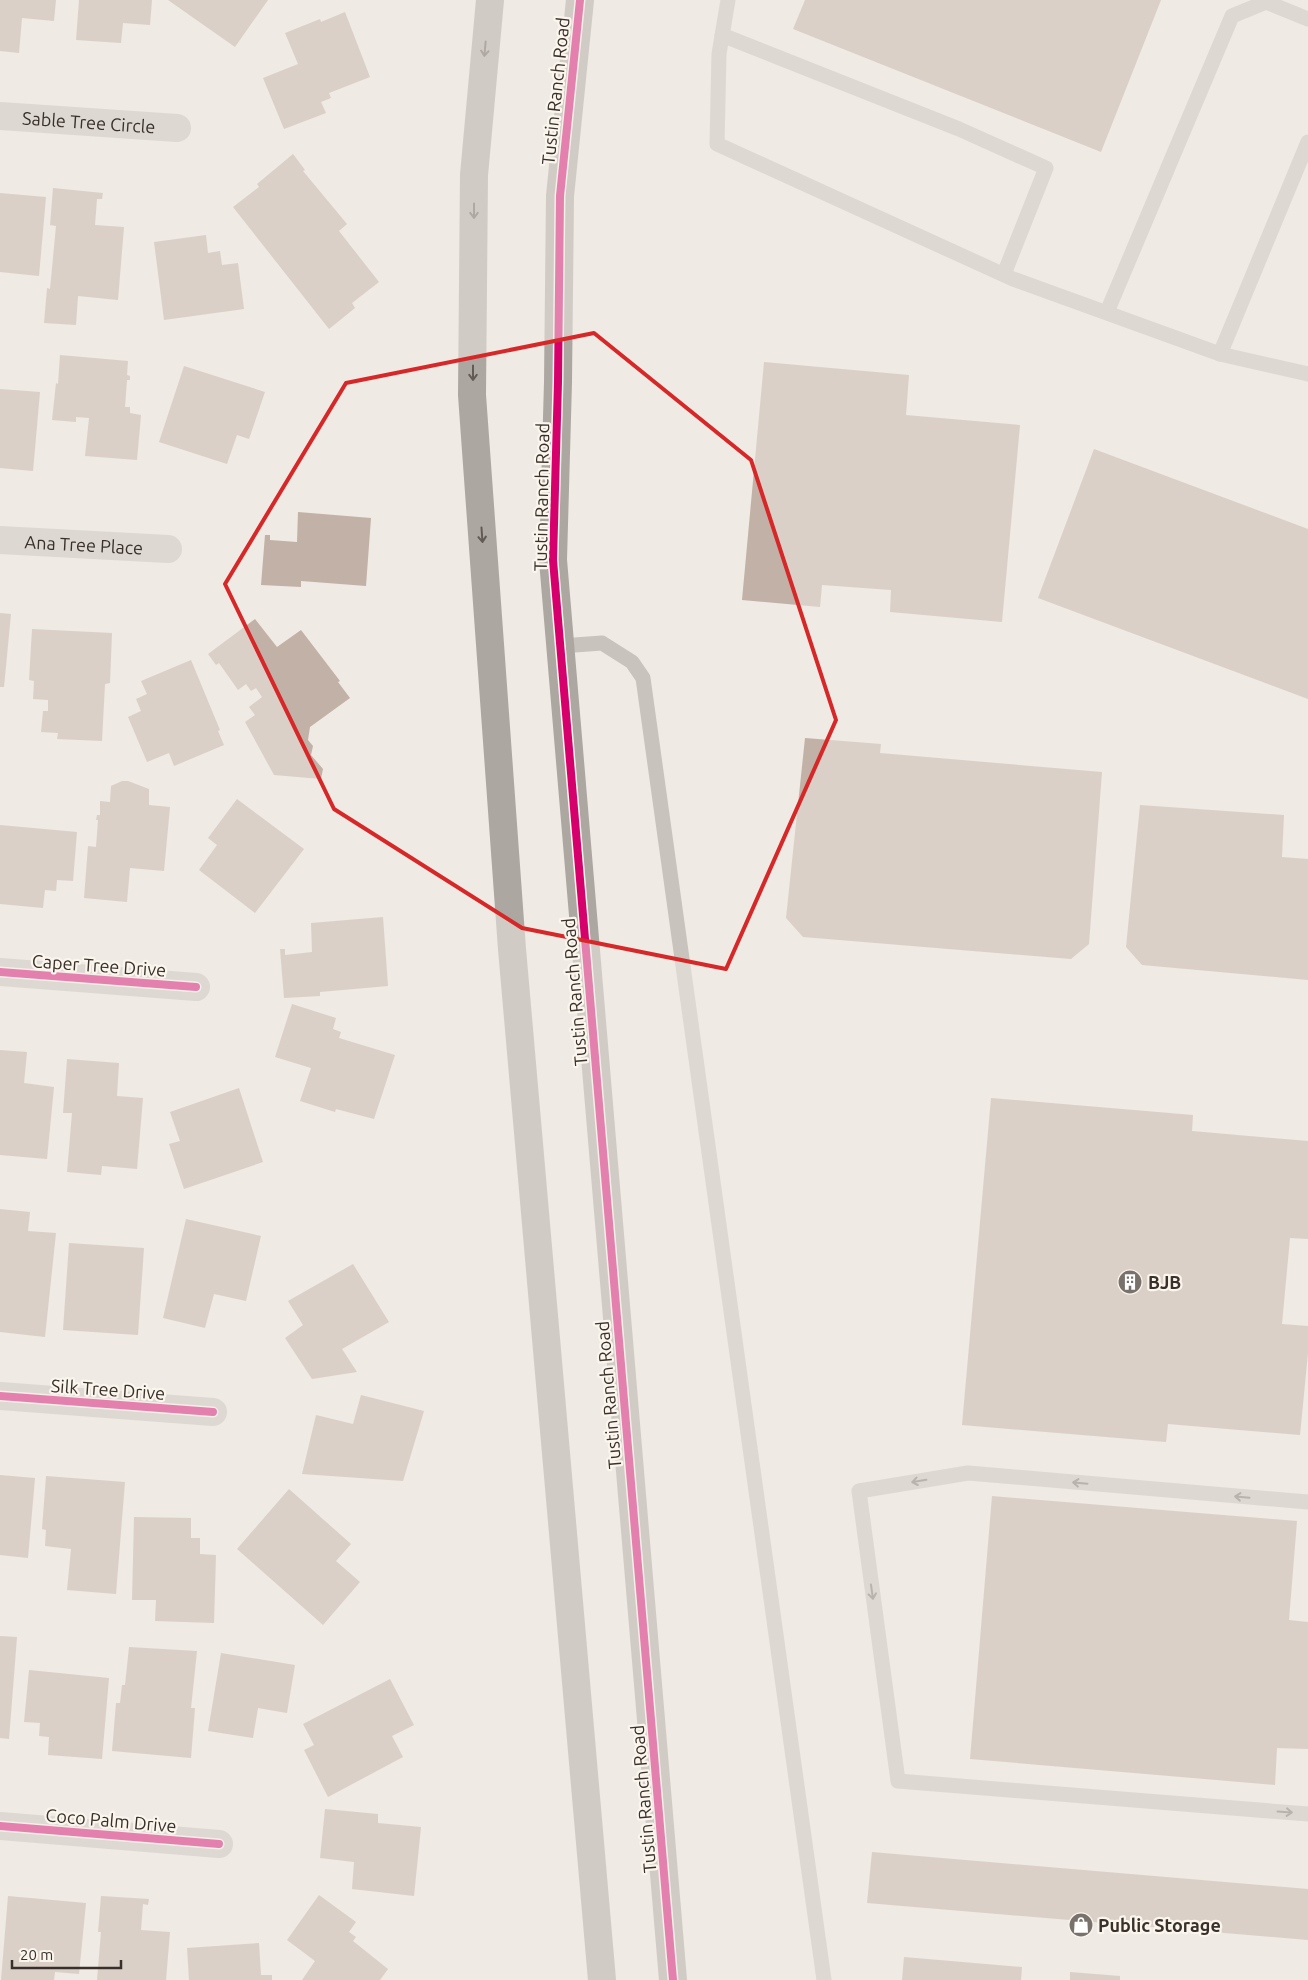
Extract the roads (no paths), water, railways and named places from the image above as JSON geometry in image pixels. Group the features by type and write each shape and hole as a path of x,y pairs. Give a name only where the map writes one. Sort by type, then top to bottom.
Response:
{"main road":[{"path":"490,0 474,175 472,395 514,969 602,1980"},
{"name":"Tustin Ranch Road","path":"580,0 560,196 558,382 553,560 673,1980"}],"street":[{"name":"Sable Tree Circle","path":"0,116 177,128"},
{"name":"Ana Tree Place","path":"0,540 168,549"},
{"name":"Caper Tree Drive","path":"0,972 196,987"},
{"name":"Silk Tree Drive","path":"0,1396 213,1412"},
{"name":"Coco Palm Drive","path":"0,1826 219,1844"}],"lane":[{"path":"728,0 719,54 717,144 1013,279 1220,354 1308,374"},
{"path":"1107,312 1232,16 1266,2 1308,19"},
{"path":"722,35 959,129 1046,168 1004,274"},
{"path":"1220,354 1308,142"},
{"path":"560,646 602,643 632,662 643,678 824,1980"},
{"path":"1308,1502 968,1474 859,1491 898,1781 1308,1814"}],"place":[{"name":"BJB","path":"1130,1282"},
{"name":"Public Storage","path":"1081,1925"}]}
